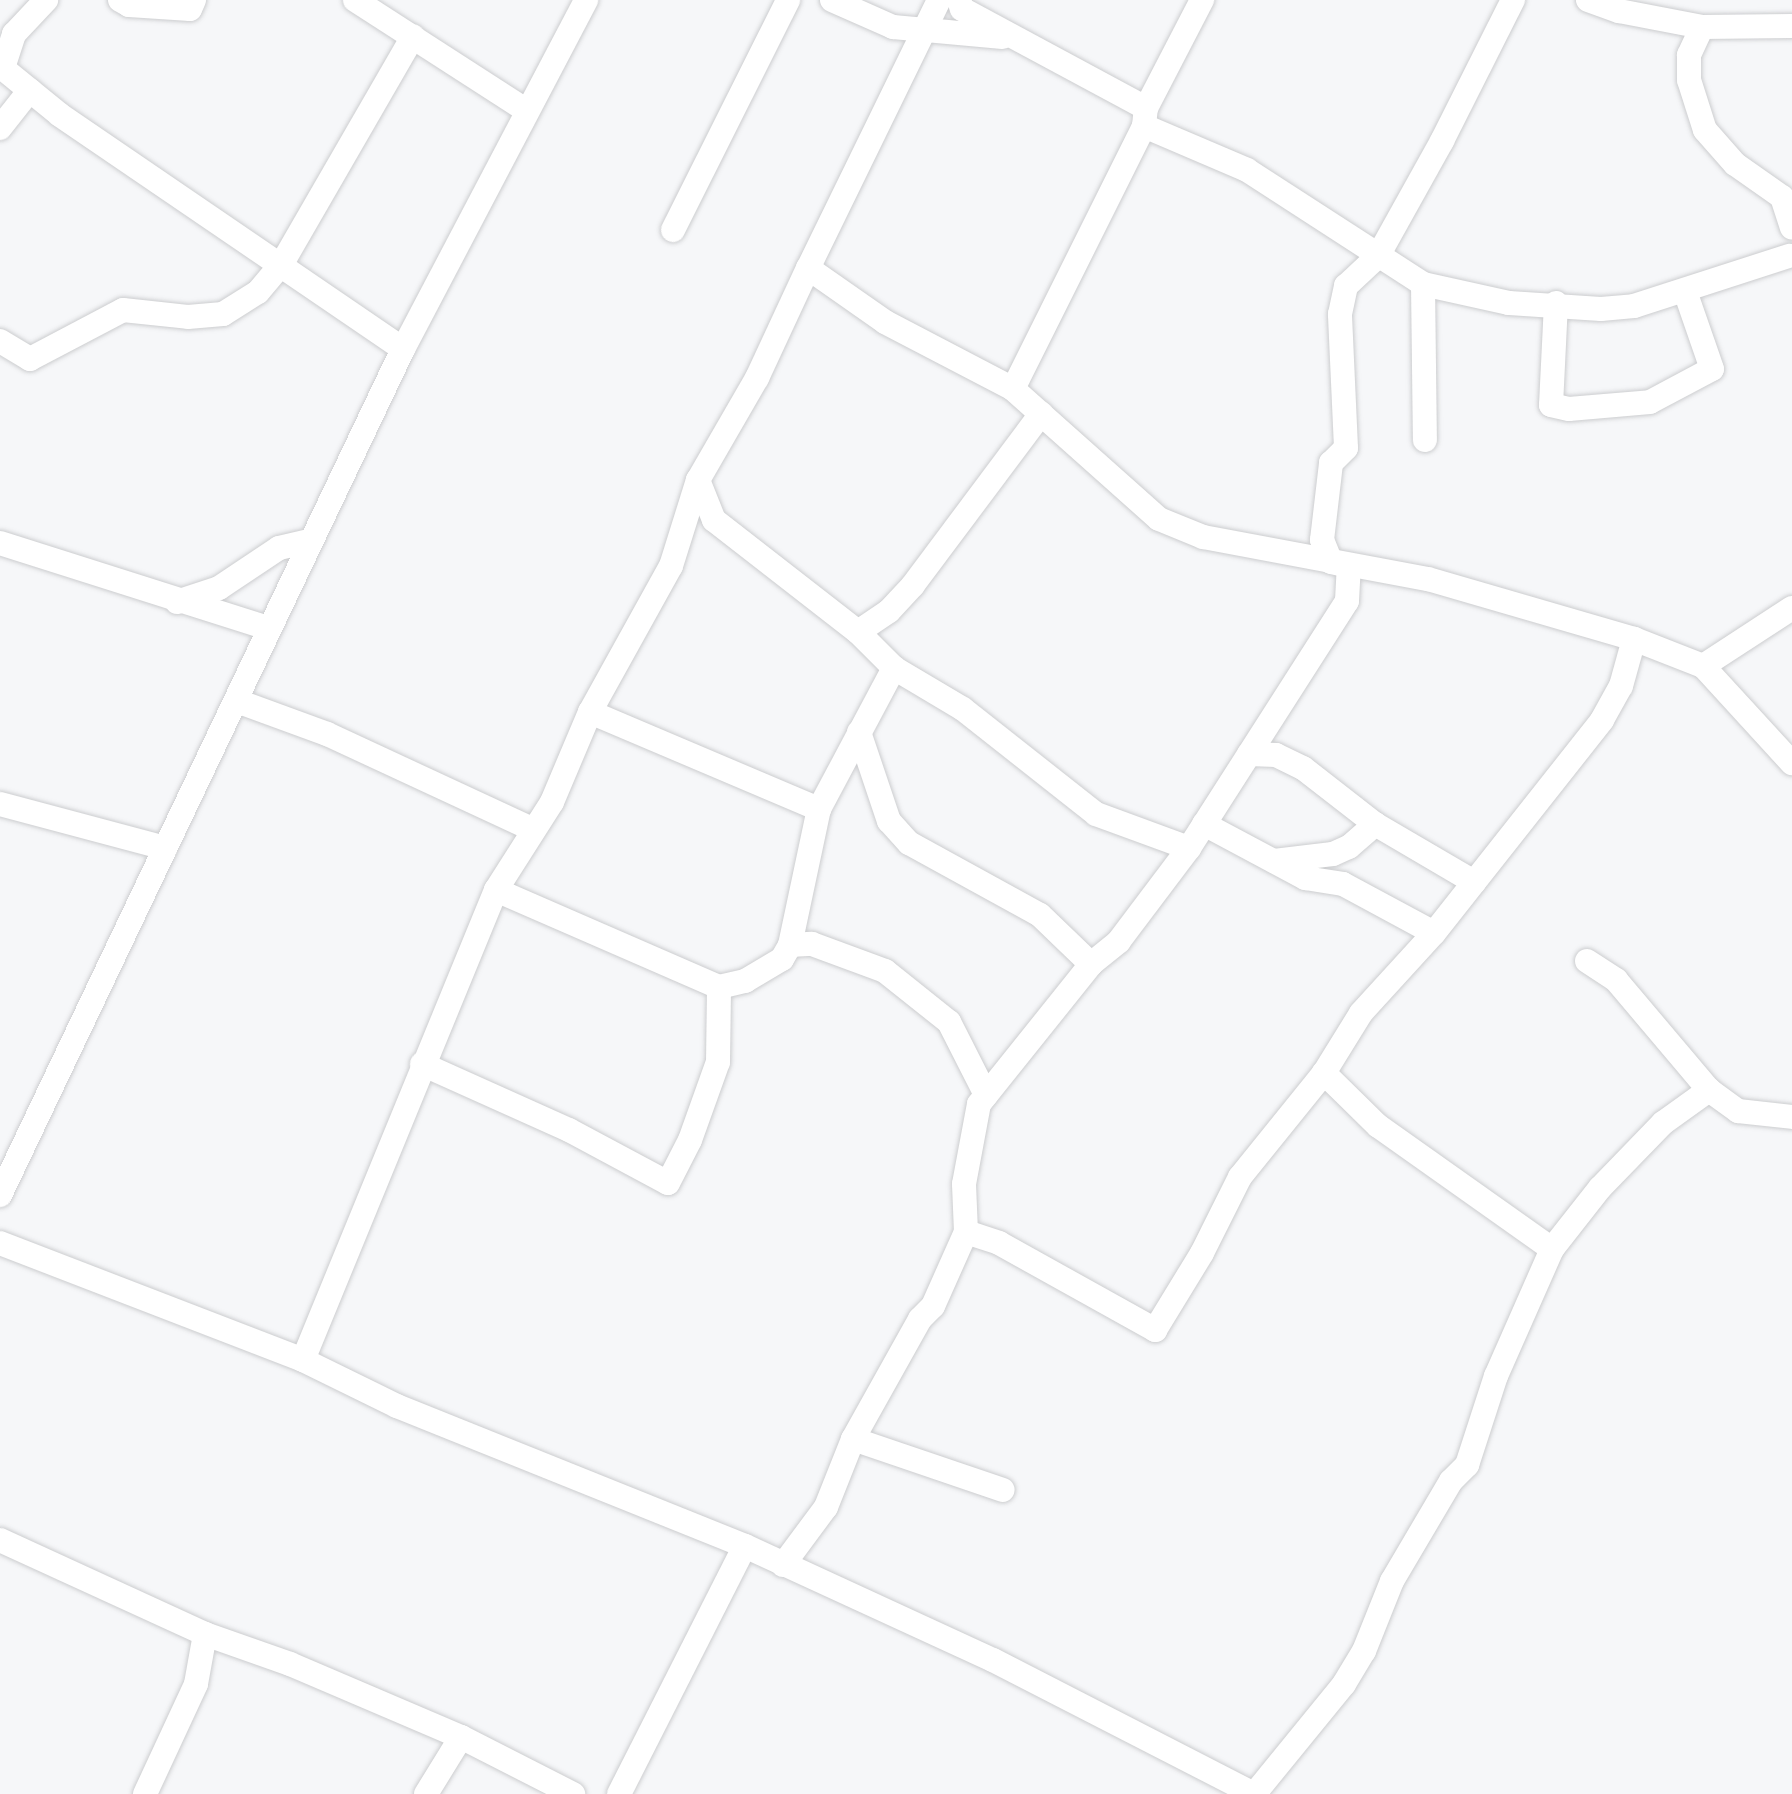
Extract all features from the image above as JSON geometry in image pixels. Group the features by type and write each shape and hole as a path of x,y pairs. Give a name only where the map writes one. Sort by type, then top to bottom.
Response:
{"street":[{"path":"46,0 15,34 1,67 30,90 403,349"},
{"path":"120,0 129,5 190,9 194,0"},
{"path":"355,0 526,110"},
{"path":"0,1195 8,1161 237,701 268,628 403,349 586,0"},
{"path":"674,230 788,0"},
{"path":"832,0 893,27 990,33 1038,47"},
{"path":"303,1360 422,1064 496,890 532,829 552,802 590,712 671,566 698,480 757,378 939,0"},
{"path":"959,0 962,9 1038,47 1145,117 1247,170 1423,284 1509,303 1623,307 1791,259"},
{"path":"1013,389 1202,0"},
{"path":"1349,566 1331,562 1322,540 1331,463 1346,449 1340,314 1346,286 1378,256 1442,141 1513,0"},
{"path":"1588,0 1619,11 1702,27 1792,26"},
{"path":"1702,27 1689,55 1689,80 1705,130 1735,164 1782,197 1792,227"},
{"path":"0,341 30,359 123,310 188,317 223,314 258,292 281,265 413,36"},
{"path":"0,128 30,90"},
{"path":"808,268 885,322 1013,389 1159,519 1203,537 1428,579 1634,639 1703,666 1792,763"},
{"path":"1423,284 1425,440"},
{"path":"1556,303 1549,374 1551,405 1569,409 1650,402 1712,369 1685,291"},
{"path":"858,632 889,611 913,585 1041,414"},
{"path":"698,480 714,520 858,632 894,667 963,709 1096,814 1189,848"},
{"path":"177,602 219,588 279,548 310,541"},
{"path":"0,543 177,602 268,628"},
{"path":"783,1564 827,1507 853,1439 920,1319 933,1306 966,1233 964,1184 979,1104 1091,964 1119,941 1189,848 1347,601 1349,566"},
{"path":"1703,666 1792,608"},
{"path":"966,1233 999,1243 1155,1330 1202,1253 1240,1177 1290,1120 1324,1073 1361,1013 1434,933 1602,720 1621,686 1634,639"},
{"path":"496,890 719,986 745,981 782,959 790,945 819,810 894,667"},
{"path":"237,701 327,734 532,829"},
{"path":"590,712 819,810"},
{"path":"859,732 889,821 909,844 1040,915 1091,964"},
{"path":"1249,754 1276,755 1303,768 1375,824 1474,882"},
{"path":"0,804 165,848"},
{"path":"1204,824 1306,878 1343,884 1434,933"},
{"path":"1274,861 1333,854 1349,847 1375,824"},
{"path":"790,945 812,944 885,971 949,1022 986,1095"},
{"path":"1587,961 1616,980 1709,1090 1738,1111 1792,1116"},
{"path":"422,1064 569,1130 668,1183 690,1140 718,1062 719,986"},
{"path":"1324,1073 1378,1126 1552,1249"},
{"path":"0,1243 303,1360 397,1406 745,1546 993,1660 1255,1793 1344,1684 1364,1651 1392,1581 1451,1482 1467,1465 1496,1376 1552,1249 1600,1188 1663,1123 1709,1090"},
{"path":"853,1439 1003,1490"},
{"path":"0,1540 205,1634 461,1737 534,1786 573,1794"},
{"path":"619,1794 745,1546"},
{"path":"145,1794 196,1684 205,1634"},
{"path":"426,1794 461,1737"}]}
